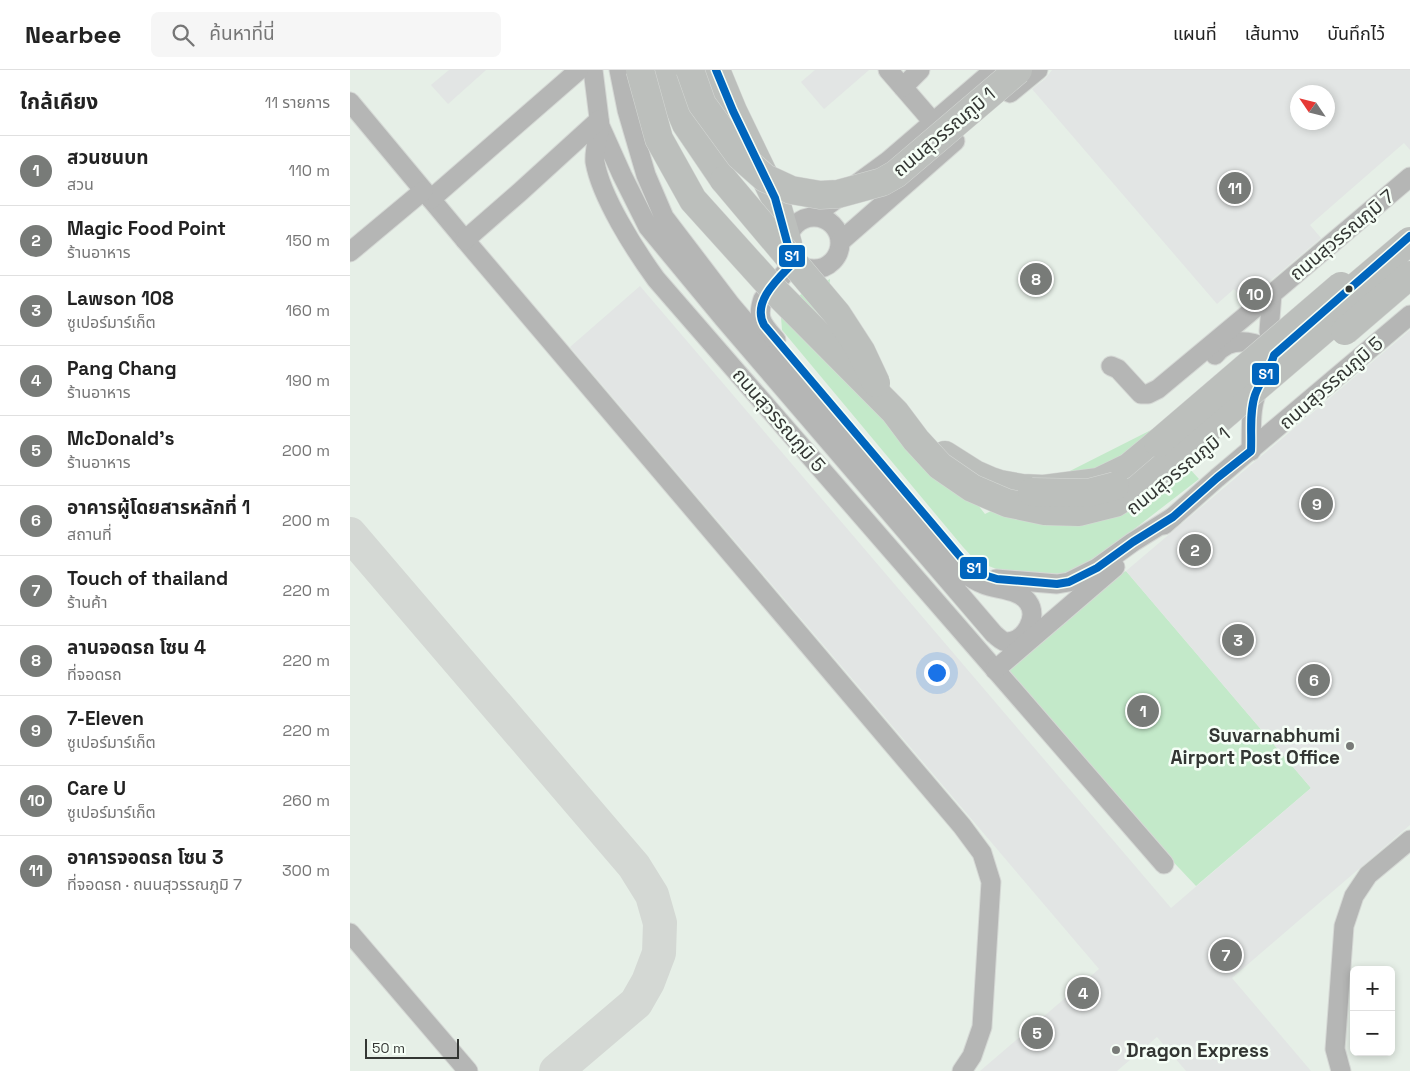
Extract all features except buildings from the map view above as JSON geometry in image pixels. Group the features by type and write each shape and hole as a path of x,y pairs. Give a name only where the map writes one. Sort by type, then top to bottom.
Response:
{"highway":[{"name":"ถนนสุวรรณภูมิ 1","path":"640,70 659,139 693,200 776,292 896,412 946,456 975,474 1000,484 1044,489 1098,482 1129,467 1410,226"},
{"name":"ถนนสุวรรณภูมิ 1","path":"663,70 686,124 724,180 837,314 861,351 890,414 923,461 957,488 994,510 1042,526 1097,526 1120,518 1136,509 1410,275"},
{"name":"ถนนสุวรรณภูมิ 1","path":"690,70 702,104 740,156 766,178 791,190 820,195 838,194 882,182 896,174 1018,70"},
{"path":"716,70 733,111 775,198 791,253"},
{"name":"ถนนสุวรรณภูมิ 1","path":"861,351 949,451 974,468 1012,486 1031,492 1088,493 1122,483 1137,474 1410,241"},
{"name":"ถนนสุวรรณภูมิ 1","path":"896,412 916,440 940,466 972,488 1007,503 1045,511 1080,512 1115,503 1138,489 1410,256"}],"street":[{"path":"350,252 427,195 579,70"},
{"name":"ถนนสุวรรณภูมิ 5","path":"593,70 600,123 595,160 600,181 613,209 644,262 995,670 1026,640 1173,518 1217,478 1410,315"},
{"name":"ถนนสุวรรณภูมิ 5","path":"619,70 627,110 644,168 664,217 732,304 956,568 968,577 984,584 1023,596 1029,603 1032,610 1032,619 1026,640"},
{"path":"888,70 933,122"},
{"path":"903,87 920,70"},
{"path":"813,216 888,161 994,70"},
{"path":"840,241 1038,70"},
{"path":"970,90 988,112"},
{"path":"350,102 962,826 982,853 991,882 982,1027 972,1056 962,1071"},
{"path":"465,240 600,123"},
{"name":"ถนนสุวรรณภูมิ 5","path":"600,123 622,175 648,227 724,319 994,634 1002,641 1026,640"},
{"path":"873,172 874,183 877,189 884,195 892,196"},
{"name":"ถนนสุวรรณภูมิ 7","path":"1251,450 1255,394 1272,364 1273,353 1269,331 1272,294 1401,193 1410,177"},
{"path":"813,216 828,220 839,233 840,250 828,265 811,269 802,266 791,253 789,236 798,222 805,218 813,216"},
{"path":"1272,294 1158,389 1148,394 1141,394 1118,369 1111,366 1113,373 1137,401 1143,406 1149,406 1164,398 1226,345 1238,341 1252,343 1261,345 1273,353 1410,236"},
{"path":"791,253 763,299 759,311 765,327 963,560 981,574 1010,581 1057,584 1069,582 1097,568 1133,542 1173,518"},
{"path":"902,563 920,548"},
{"path":"995,670 1164,864"},
{"path":"1341,1071 1336,1048 1344,926 1354,896 1368,876 1410,840"},
{"path":"350,933 468,1071"}],"shaded area":[{"path":"350,70 1410,70 1410,1071 350,1071"}],"green space":[{"path":"830,279 828,315 985,514 1153,429 1199,479 1102,554 1073,570 1062,574 1030,573 999,570 976,561 782,330 781,317 798,296"},
{"path":"1126,571 1311,788 1196,886 1163,851 1006,671 1113,579"}],"taxiway":[{"path":"350,534 634,866 652,895 660,923 659,953 648,982 636,1003 556,1071"}],"transit line":[{"name":"S1","path":"716,70 733,111 775,198 790,253 795,261 775,282 764,298 761,307 764,325 963,560 981,574 997,579 1057,584 1069,582 1097,568 1133,542 1173,517 1251,451 1253,402 1274,355 1410,236"}],"place":[{"name":"อาคารจอดรถ โซน 3","path":"1235,188"},
{"name":"ลานจอดรถ โซน 4","path":"1036,279"},
{"name":"Care U","path":"1255,294"},
{"name":"7-Eleven","path":"1317,504"},
{"name":"Magic Food Point","path":"1195,550"},
{"name":"Lawson 108","path":"1238,640"},
{"name":"อาคารผู้โดยสารหลักที่ 1","path":"1314,680"},
{"name":"สวนชนบท","path":"1143,711"},
{"name":"Suvarnabhumi Airport Post Office","path":"1350,746"},
{"name":"Touch of thailand","path":"1226,955"},
{"name":"Pang Chang","path":"1083,993"},
{"name":"McDonald's","path":"1037,1033"},
{"name":"Dragon Express","path":"1116,1050"}]}
